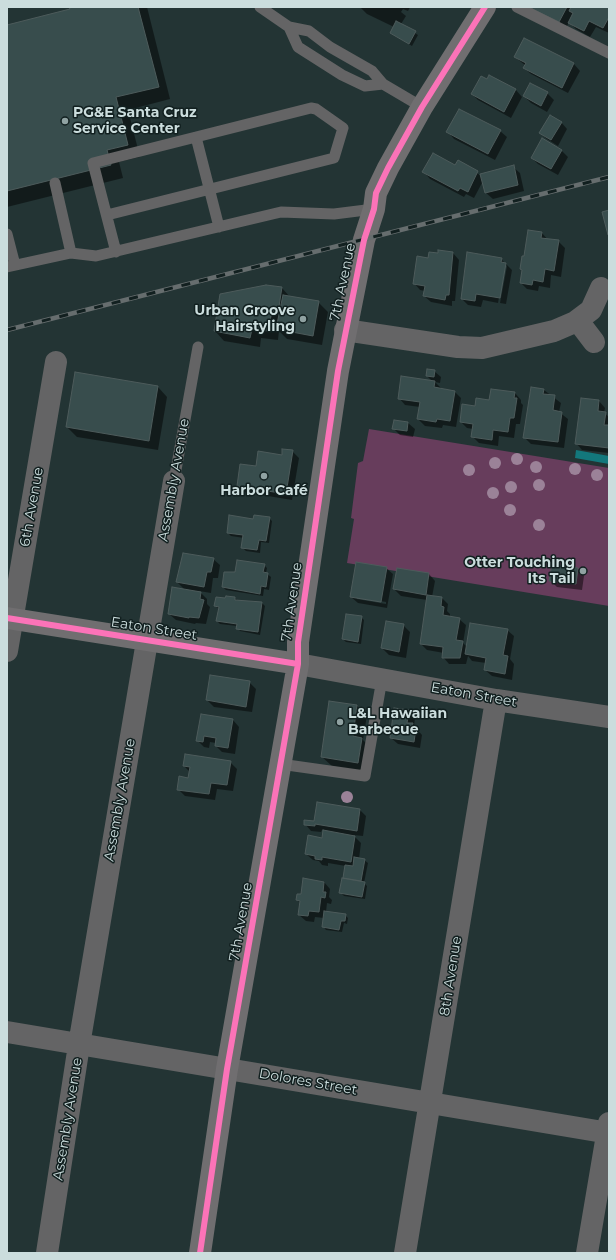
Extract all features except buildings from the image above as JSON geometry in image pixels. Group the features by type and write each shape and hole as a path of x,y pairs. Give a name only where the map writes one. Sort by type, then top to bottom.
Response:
{"main road":[{"name":"7th Avenue","path":"200,1253 227,1069 298,664 300,627 345,330 364,240 374,209 376,193 422,107 485,7"},
{"name":"Eaton Street","path":"9,618 298,664"}],"street":[{"path":"345,330 458,347 482,348 554,330 578,321 590,310 602,288"},
{"path":"578,321 594,342"},
{"name":"6th Avenue","path":"7,651 9,618 56,362"},
{"name":"Assembly Avenue","path":"47,1253 79,1044 174,480"},
{"name":"Eaton Street","path":"298,664 496,700 609,717"},
{"name":"8th Avenue","path":"405,1253 496,700"},
{"name":"Dolores Street","path":"7,1032 430,1103 608,1130"},
{"path":"587,1253 608,1130"}],"lane":[{"path":"260,7 289,27 309,31 335,50 372,71 383,84 422,107"},
{"path":"516,7 609,52"},
{"path":"289,27 298,47 342,75 365,86 383,84"},
{"path":"106,214 334,158 343,128 314,108 93,163 106,214 116,252"},
{"path":"196,137 219,227"},
{"path":"54,183 71,252"},
{"path":"7,234 11,266 71,252 96,256 116,252 281,212 334,214 374,209"},
{"name":"Assembly Avenue","path":"174,480 198,347"},
{"path":"280,764 365,776 382,679"}],"shaded area":[{"path":"369,429 609,468 609,606 347,563 354,519 351,518 358,463 363,461"}],"water":[{"path":"576,450 609,456 609,464 575,458"}],"railway":[{"path":"7,330 609,177"}],"cycle path":[{"path":"200,1253 227,1069 298,664 298,642 338,371 364,240 374,209 376,193 388,168 422,107 485,7"},
{"path":"7,618 298,664"}],"place":[{"name":"PG&E Santa Cruz Service Center","path":"65,121"},
{"name":"Urban Groove Hairstyling","path":"303,319"},
{"name":"Harbor Café","path":"264,476"},
{"name":"Otter Touching Its Tail","path":"583,571"},
{"name":"L&L Hawaiian Barbecue","path":"340,722"}]}
